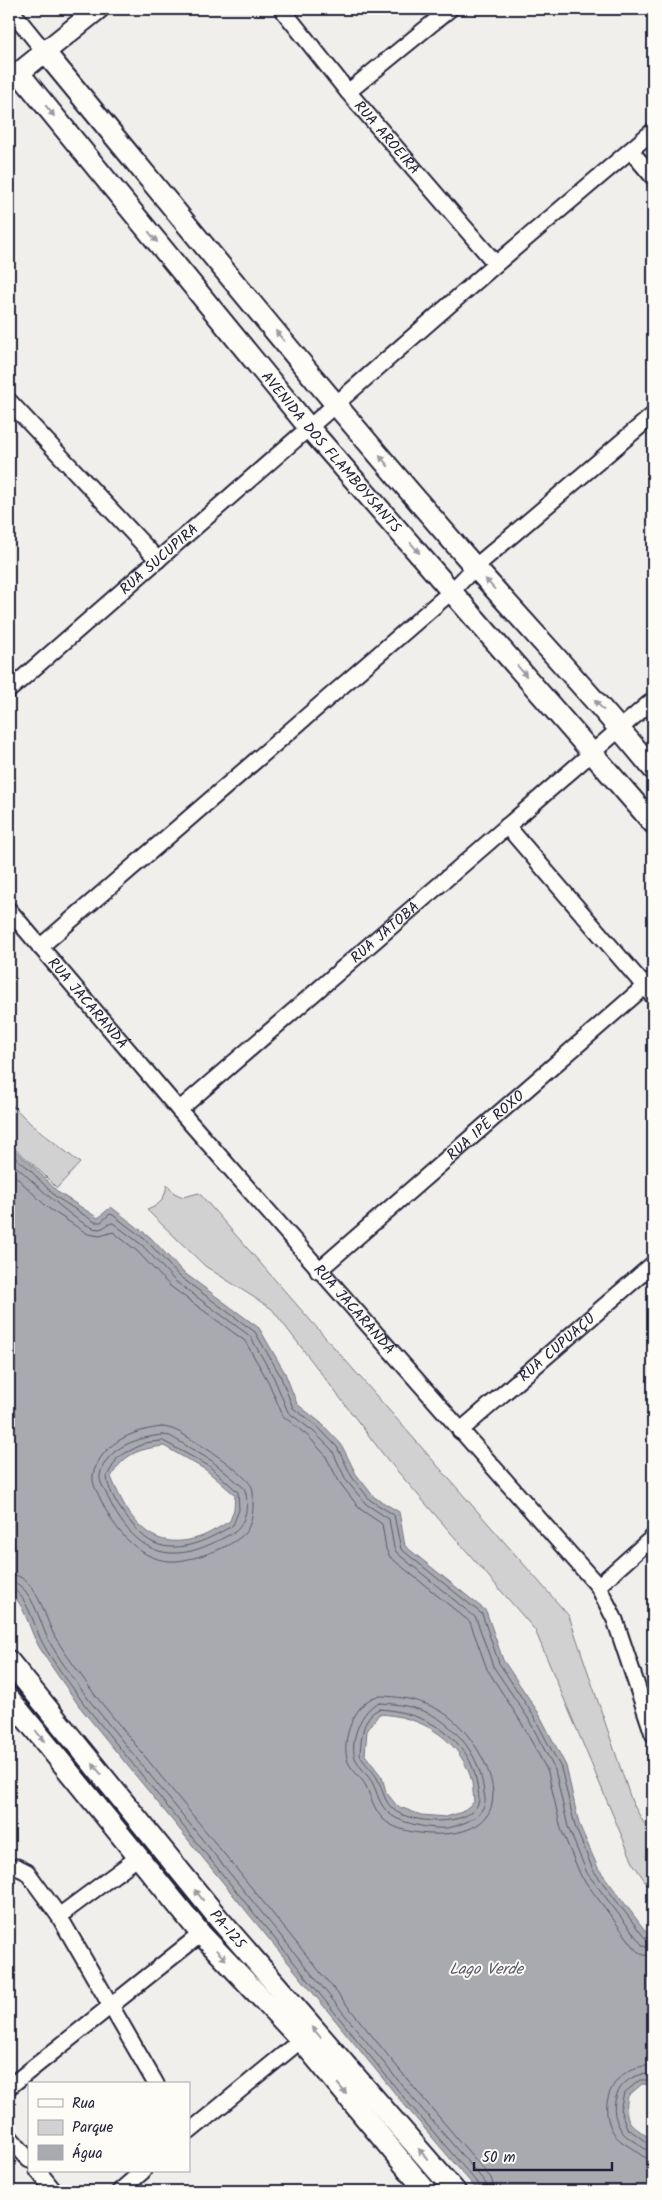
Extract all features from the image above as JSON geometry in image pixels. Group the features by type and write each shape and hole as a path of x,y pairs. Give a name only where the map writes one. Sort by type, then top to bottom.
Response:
{"street":[{"path":"10,9 337,405 475,567 621,729 653,768"},
{"path":"14,77 98,9"},
{"name":"RUA AROEIRA","path":"282,9 348,92 496,264"},
{"path":"348,92 450,9"},
{"name":"AVENIDA DOS FLAMBOYSANTS","path":"14,77 310,428 653,823"},
{"name":"RUA SUCUPIRA","path":"9,690 496,264 653,131"},
{"path":"632,150 653,177"},
{"path":"9,401 158,560"},
{"path":"40,947 452,590 475,567 653,415"},
{"path":"621,729 653,700"},
{"name":"RUA JATOBÁ","path":"178,1110 621,729"},
{"path":"506,826 650,987"},
{"name":"RUA JACARANDÁ","path":"9,910 178,1110 318,1271 598,1586 615,1620 653,1734"},
{"name":"RUA IPÊ ROXO","path":"318,1271 650,987"},
{"name":"RUA CUPUAÇU","path":"460,1431 653,1264"},
{"path":"598,1586 653,1538"},
{"name":"PA-125","path":"9,1661 219,1919 455,2191"},
{"name":"PA-125","path":"9,1698 201,1934 301,2040 426,2191"},
{"path":"59,1916 133,1861"},
{"path":"9,1869 17,1867 27,1872 59,1916 155,2082"},
{"path":"9,2088 201,1934"},
{"path":"190,2131 301,2040"},
{"path":"9,2136 28,2159"},
{"path":"39,2172 54,2191"},
{"path":"120,2191 142,2172"}],"green space":[{"path":"9,1102 30,1123 80,1163 57,1188 9,1144"},
{"path":"167,1184 174,1193 183,1197 199,1193 569,1616 632,1802 653,1839 653,1892 634,1865 535,1630 386,1458 272,1309 205,1266 147,1210 156,1206 162,1200"}],"water":[{"name":"Lago Verde","path":"9,1146 31,1164 59,1193 98,1218 111,1207 150,1237 183,1272 259,1328 285,1373 297,1404 321,1423 341,1444 356,1474 374,1497 399,1512 405,1546 486,1611 503,1660 538,1712 566,1766 579,1824 598,1868 653,1941 653,2085 642,2084 628,2096 627,2114 632,2124 653,2142 653,2191 478,2191 402,2102 79,1706 43,1653 23,1610 9,1591","holes":["164,1446 206,1470 235,1495 234,1509 230,1521 203,1536 185,1541 169,1541 156,1537 144,1530 134,1520 111,1477 121,1463 133,1454","379,1714 408,1719 422,1724 446,1739 464,1761 470,1775 474,1802 462,1812 446,1817 421,1815 397,1806 386,1792 382,1777 365,1755 367,1731"]}]}
